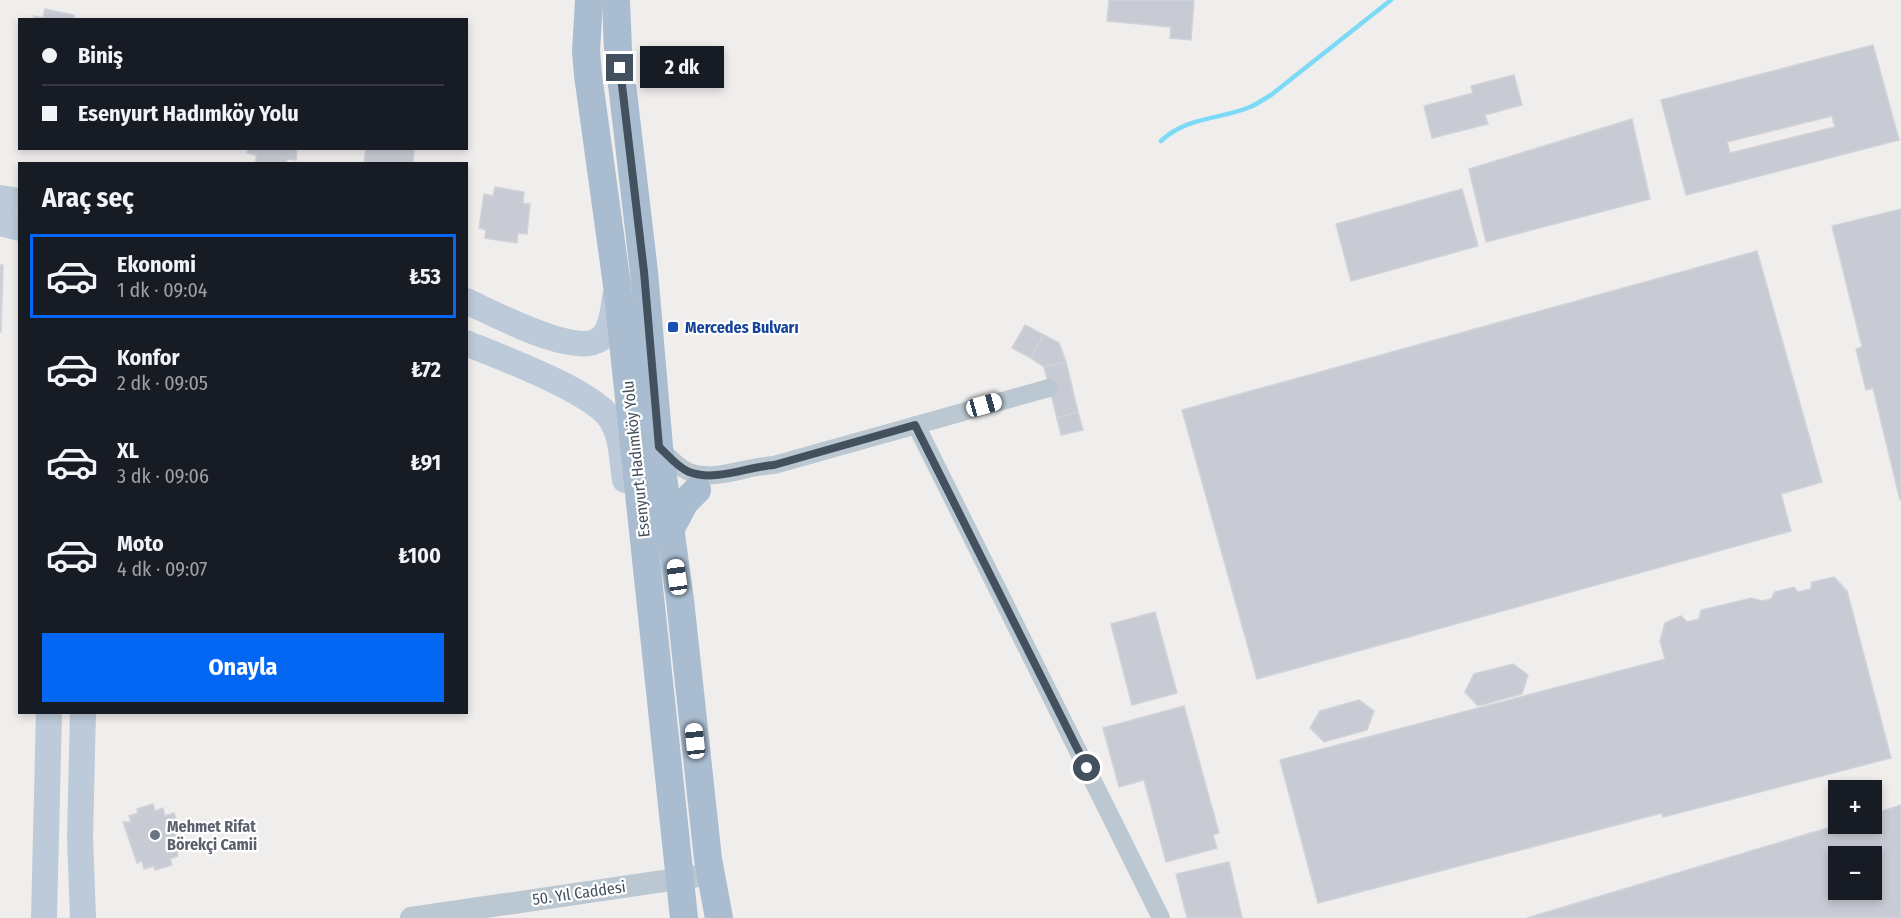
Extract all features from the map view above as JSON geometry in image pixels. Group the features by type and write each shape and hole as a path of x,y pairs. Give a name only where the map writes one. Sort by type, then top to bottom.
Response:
{"main road":[{"name":"Esenyurt Hadımköy Yolu","path":"590,0 586,51 588,75 617,285 684,918"},
{"name":"Esenyurt Hadımköy Yolu","path":"616,0 619,60 644,272 659,447 711,874 719,918"},
{"path":"0,198 18,201"},
{"path":"0,223 18,228"},
{"path":"468,302 551,337 585,344 602,339 607,332 617,285"},
{"path":"468,344 578,393 605,411 616,428 626,484 642,515"},
{"path":"670,530 685,502 697,490"},
{"path":"44,918 49,714"},
{"path":"83,714 80,837 83,918"}],"street":[{"path":"659,447 688,471 710,476 755,466 774,465 1049,388"},
{"path":"915,425 1161,918"},
{"path":"664,485 697,490 763,473 774,465"},
{"name":"50. Yıl Caddesi","path":"411,918 711,874"}],"building":[{"path":"1109,0 1194,0 1191,40 1170,38 1171,27 1107,21"},
{"path":"45,9 74,15 74,18 43,18"},
{"path":"1873,45 1899,140 1686,195 1661,100","holes":["1832,116 1835,127 1730,153 1727,142"]},
{"path":"1514,75 1522,105 1485,115 1488,124 1432,138 1424,106 1473,93 1471,86"},
{"path":"1632,119 1650,199 1486,242 1469,169"},
{"path":"248,150 297,150 296,160 287,159 286,162 256,162 256,155 247,153"},
{"path":"366,150 414,150 413,162 364,162"},
{"path":"495,187 524,192 523,203 530,204 527,234 518,233 517,243 485,238 486,230 479,228 484,194 493,196"},
{"path":"1462,189 1478,246 1351,281 1336,224"},
{"path":"1901,209 1900,500 1873,388 1866,390 1856,349 1862,347 1832,226"},
{"path":"1757,251 1822,482 1781,494 1791,531 1257,679 1182,410"},
{"path":"0,265 3,265 1,332 0,332"},
{"path":"1025,325 1044,335 1031,358 1012,348"},
{"path":"1044,335 1059,343 1066,362 1044,367 1031,358"},
{"path":"1066,362 1078,412 1057,418 1044,367"},
{"path":"1078,412 1083,430 1061,435 1057,418"},
{"path":"1834,577 1847,591 1891,758 1663,817 1662,813 1318,903 1280,760 1665,659 1660,641 1665,623 1681,616 1687,622 1699,619 1701,610 1752,598 1761,601 1771,599 1775,592 1794,587 1798,592 1811,589 1812,582"},
{"path":"1155,612 1177,693 1132,705 1111,624"},
{"path":"1513,664 1528,675 1522,694 1478,706 1465,692 1474,674"},
{"path":"1359,700 1374,711 1367,730 1324,742 1310,728 1320,711"},
{"path":"1184,706 1219,833 1213,835 1217,848 1166,862 1144,780 1119,787 1103,728"},
{"name":"Mehmet Rifat Börekçi Camii","path":"153,804 155,811 163,808 165,816 174,813 186,849 177,852 178,856 170,859 172,865 155,870 154,866 144,869 142,861 137,863 123,822 131,822 129,816 138,813 137,809"},
{"path":"1901,805 1901,918 1527,918 1828,828 1828,834 1882,834 1882,811"},
{"path":"1229,862 1242,918 1187,918 1176,874"}],"waterway":[{"path":"1161,141 1182,127 1250,107 1271,95 1391,0"}],"place":[{"name":"Mercedes Bulvarı","path":"673,327"},
{"name":"Mehmet Rifat Börekçi Camii","path":"155,835"}],"route":[{"path":"620,68 644,272 659,447 676,464 688,471 710,476 755,466 774,465 915,425 1087,768"}]}
